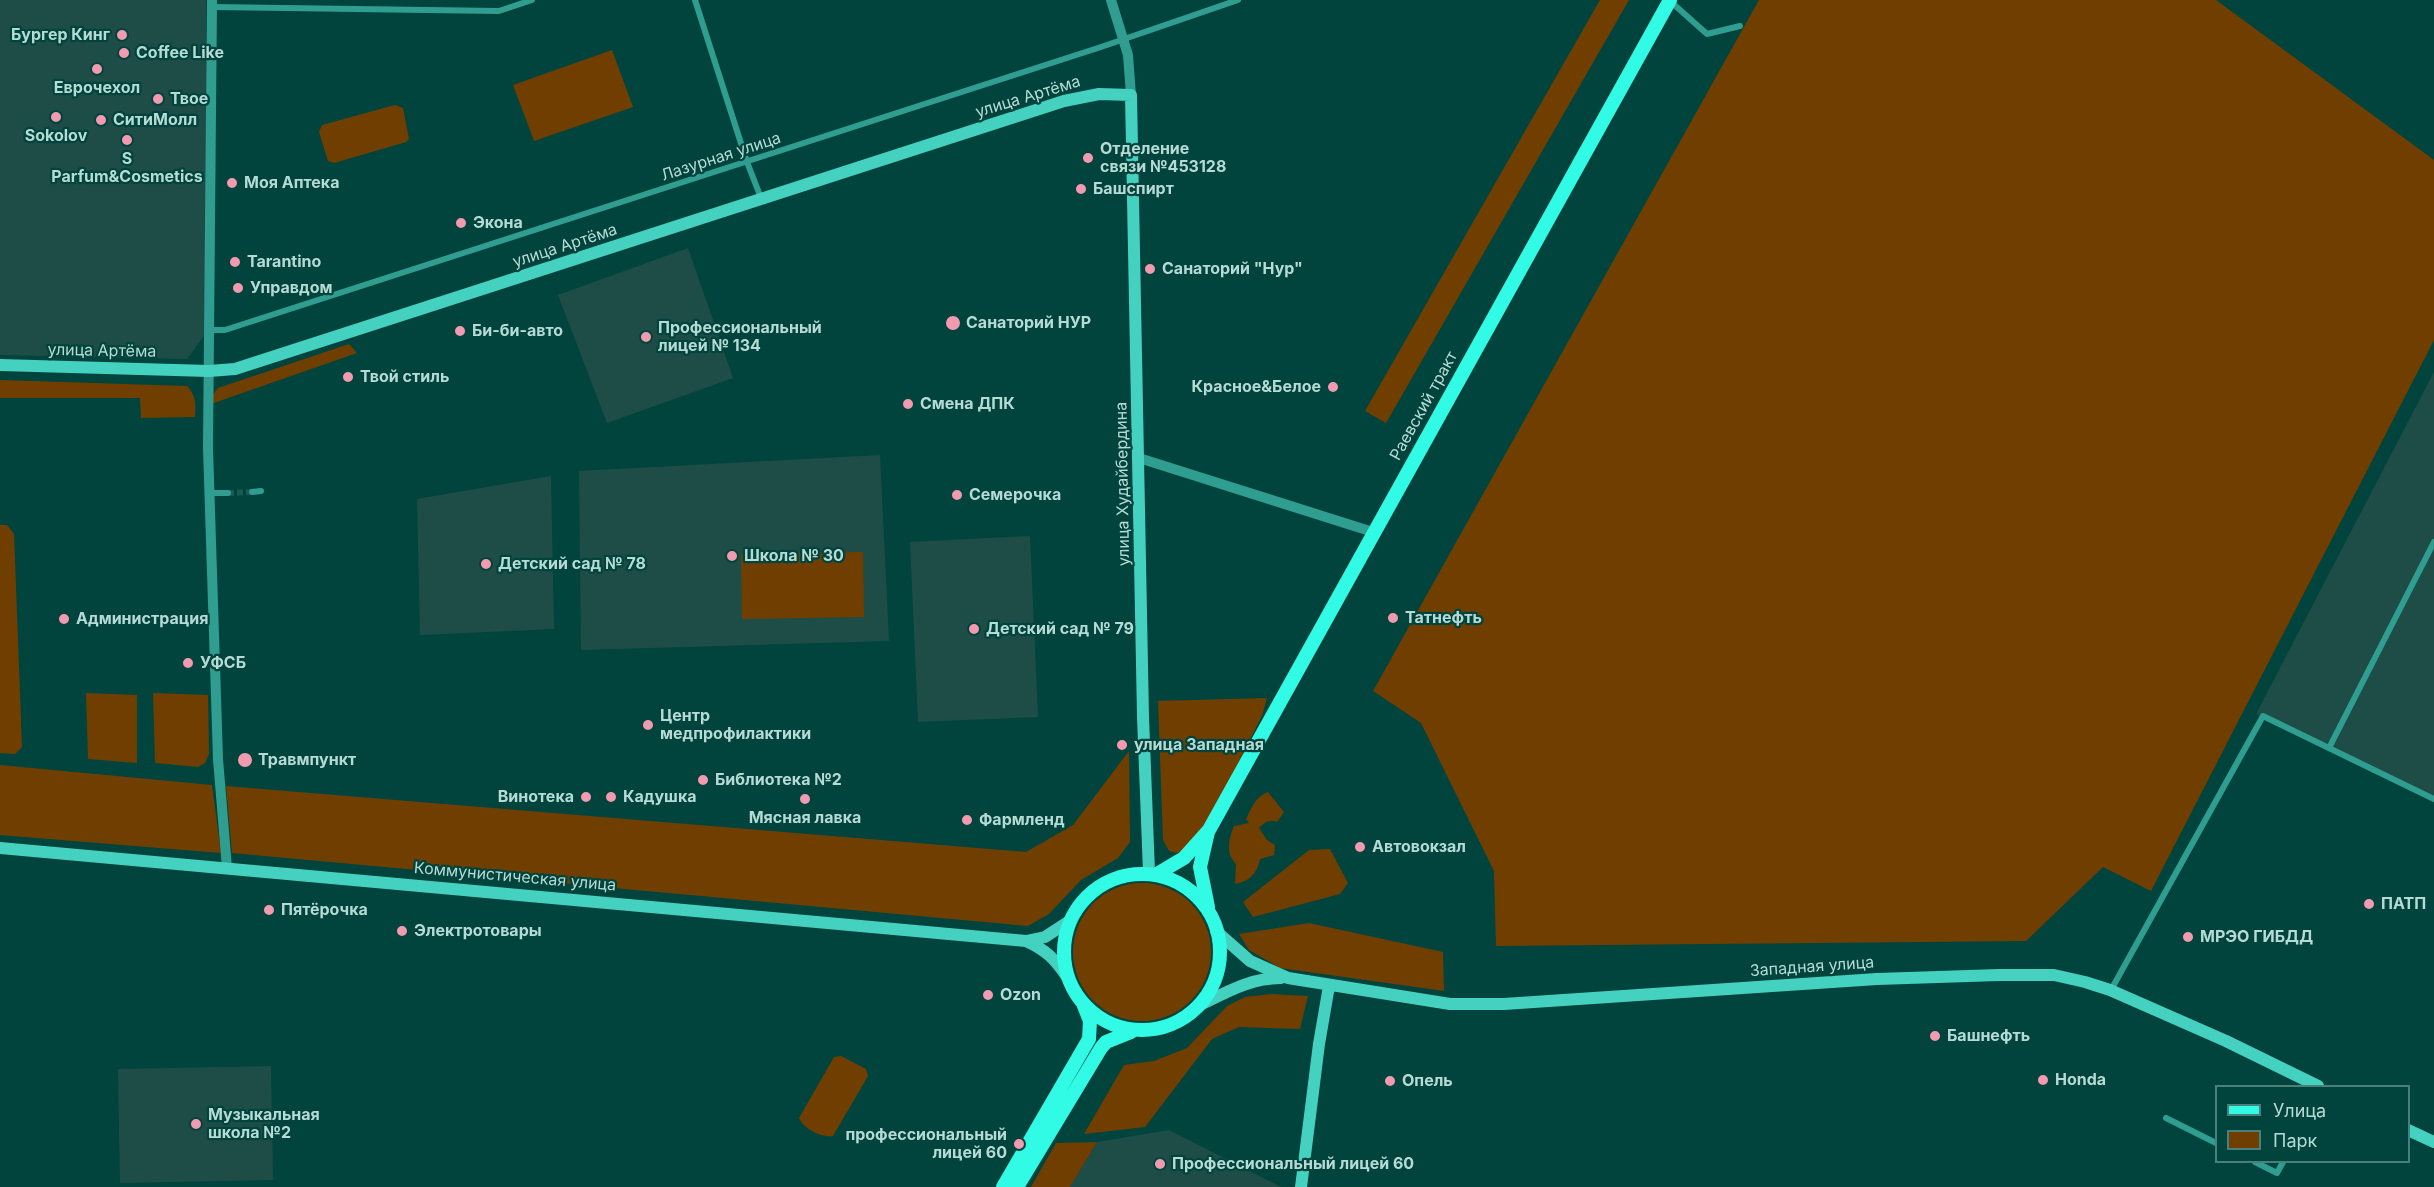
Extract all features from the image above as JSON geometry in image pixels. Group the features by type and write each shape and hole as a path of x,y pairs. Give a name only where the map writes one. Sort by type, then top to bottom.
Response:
{"main road":[{"name":"Раевский тракт","path":"1153,873 1184,858 1209,830 1670,0"},
{"name":"улица Артёма","path":"0,365 209,371 235,369 1064,101 1099,94 1131,95"},
{"name":"улица Худайбердина","path":"1131,95 1143,717 1153,873"},
{"name":"Раевский тракт","path":"1209,830 1200,867 1209,912"},
{"name":"Коммунистическая улица","path":"0,848 1026,941 1043,948 1054,958 1067,977"},
{"path":"1003,1187 1089,1039 1090,1021 1067,977 1063,955 1065,937 1081,902 1109,880 1126,874 1153,873 1180,884 1195,894 1209,912 1220,943 1218,971 1211,989 1200,1005 1183,1020 1154,1030 1131,1032 1106,1042 1017,1187"},
{"name":"Коммунистическая улица","path":"1026,941 1045,936 1071,920"},
{"name":"Западная улица","path":"1216,931 1250,961 1288,978"},
{"name":"Западная улица","path":"1200,1005 1248,982 1265,978 1288,978 1461,1005 1877,979 2054,975 2110,990 2226,1041 2316,1085"},
{"path":"1300,1187 1329,986"},
{"path":"1083,1004 1100,1019 1131,1032"},
{"path":"2410,1130 2434,1142"}],"street":[{"path":"227,868 218,759 210,493 212,4 499,11 531,0"},
{"path":"695,0 747,162 761,198"},
{"path":"1111,0 1130,65 1131,95"},
{"name":"Лазурная улица","path":"211,330 225,330 747,162 1238,0"},
{"path":"1670,0 1707,33 1740,26"},
{"path":"1138,458 1373,532"},
{"path":"252,492 261,491"},
{"path":"210,493 228,493"},
{"path":"2329,748 2434,542"},
{"path":"2110,990 2263,716 2434,799"},
{"path":"2166,1118 2215,1142"},
{"path":"2259,1163 2277,1173 2282,1163"}],"shaded area":[{"path":"0,0 206,0 206,333 187,359 0,355"},
{"name":"Профессиональный лицей № 134","path":"688,248 733,378 607,423 558,295"},
{"path":"2434,372 2434,800 2256,714"},
{"name":"Школа № 30","path":"880,455 889,641 581,650 579,471"},
{"name":"Детский сад № 78","path":"551,476 554,629 420,635 417,499"},
{"name":"Детский сад № 79","path":"1030,536 1038,717 918,722 910,542"},
{"name":"Музыкальная школа №2","path":"271,1066 273,1180 120,1183 118,1069"},
{"name":"Профессиональный лицей 60","path":"1169,1130 1281,1187 1070,1187 1097,1142"}],"green space":[{"path":"1600,0 1629,0 1386,423 1365,411"},
{"path":"1759,0 2216,0 2434,160 2434,340 2151,891 2103,867 2026,941 1496,946 1494,871 1421,723 1373,691"},
{"path":"612,50 633,107 534,141 513,85"},
{"path":"395,105 403,108 409,139 406,142 334,163 328,161 319,132 322,125"},
{"path":"349,344 357,353 211,404 212,396 218,388"},
{"path":"0,380 187,386 195,400 195,417 141,418 140,398 0,398"},
{"path":"0,525 7,525 14,534 22,747 15,754 0,753"},
{"path":"863,552 864,617 742,619 741,554"},
{"path":"86,693 137,695 137,763 88,759"},
{"path":"153,693 208,695 209,754 205,763 198,767 155,763"},
{"path":"1267,698 1262,716 1202,829 1183,852 1169,851 1163,840 1158,701"},
{"path":"1129,751 1130,842 1118,858 1081,880 1049,914 1028,926 232,853 226,786 1026,852 1073,825"},
{"path":"0,765 212,785 221,853 0,835"},
{"path":"1268,792 1284,812 1277,822 1267,822 1259,828 1267,840 1275,845 1274,855 1260,859 1252,876 1235,884 1236,864 1229,851 1232,831 1234,826 1249,823 1246,819 1254,803"},
{"path":"1330,849 1348,883 1340,894 1253,917 1243,902 1309,850"},
{"path":"1142,883 1169,888 1181,894 1191,903 1200,913 1206,925 1211,952 1206,979 1200,991 1191,1001 1181,1010 1169,1016 1142,1021 1115,1016 1103,1010 1093,1001 1084,991 1078,979 1073,952 1078,925 1084,913 1093,903 1103,894 1115,888"},
{"path":"1309,923 1443,952 1444,991 1280,968 1249,950 1239,934"},
{"path":"1271,994 1308,996 1300,1029 1239,1027 1212,1039 1145,1127 1084,1134 1124,1065 1154,1061 1187,1048 1227,1006 1245,997"},
{"path":"841,1056 866,1069 868,1076 833,1136 818,1134 808,1129 799,1118 834,1057"},
{"path":"1097,1142 1070,1187 1031,1187 1056,1143"}],"tunnel":[{"path":"228,493 252,492"}],"place":[{"name":"Бургер Кинг","path":"122,35"},
{"name":"Coffee Like","path":"124,53"},
{"name":"Еврочехол","path":"97,69"},
{"name":"Твое","path":"158,99"},
{"name":"Sokolov","path":"56,117"},
{"name":"СитиМолл","path":"101,120"},
{"name":"S Parfum&Cosmetics","path":"127,140"},
{"name":"Отделение связи №453128","path":"1088,158"},
{"name":"Моя Аптека","path":"232,183"},
{"name":"Башспирт","path":"1081,189"},
{"name":"Экона","path":"461,223"},
{"name":"Tarantino","path":"235,262"},
{"name":"Санаторий \"Нур\"","path":"1150,269"},
{"name":"Управдом","path":"238,288"},
{"name":"Санаторий НУР","path":"953,323"},
{"name":"Би-би-авто","path":"460,331"},
{"name":"Профессиональный лицей № 134","path":"646,337"},
{"name":"Твой стиль","path":"348,377"},
{"name":"Красное&Белое","path":"1333,387"},
{"name":"Смена ДПК","path":"908,404"},
{"name":"Семерочка","path":"957,495"},
{"name":"Школа № 30","path":"732,556"},
{"name":"Детский сад № 78","path":"486,564"},
{"name":"Татнефть","path":"1393,618"},
{"name":"Администрация","path":"64,619"},
{"name":"Детский сад № 79","path":"974,629"},
{"name":"УФСБ","path":"188,663"},
{"name":"Центр медпрофилактики","path":"648,725"},
{"name":"улица Западная","path":"1122,745"},
{"name":"Травмпункт","path":"245,760"},
{"name":"Библиотека №2","path":"703,780"},
{"name":"Винотека","path":"586,797"},
{"name":"Кадушка","path":"611,797"},
{"name":"Мясная лавка","path":"805,799"},
{"name":"Фармленд","path":"967,820"},
{"name":"Автовокзал","path":"1360,847"},
{"name":"ПАТП","path":"2369,904"},
{"name":"Пятёрочка","path":"269,910"},
{"name":"Электротовары","path":"402,931"},
{"name":"МРЭО ГИБДД","path":"2188,937"},
{"name":"Ozon","path":"988,995"},
{"name":"Башнефть","path":"1935,1036"},
{"name":"Honda","path":"2043,1080"},
{"name":"Опель","path":"1390,1081"},
{"name":"Музыкальная школа №2","path":"196,1124"},
{"name":"профессиональный лицей 60","path":"1019,1144"},
{"name":"Профессиональный лицей 60","path":"1160,1164"}]}
